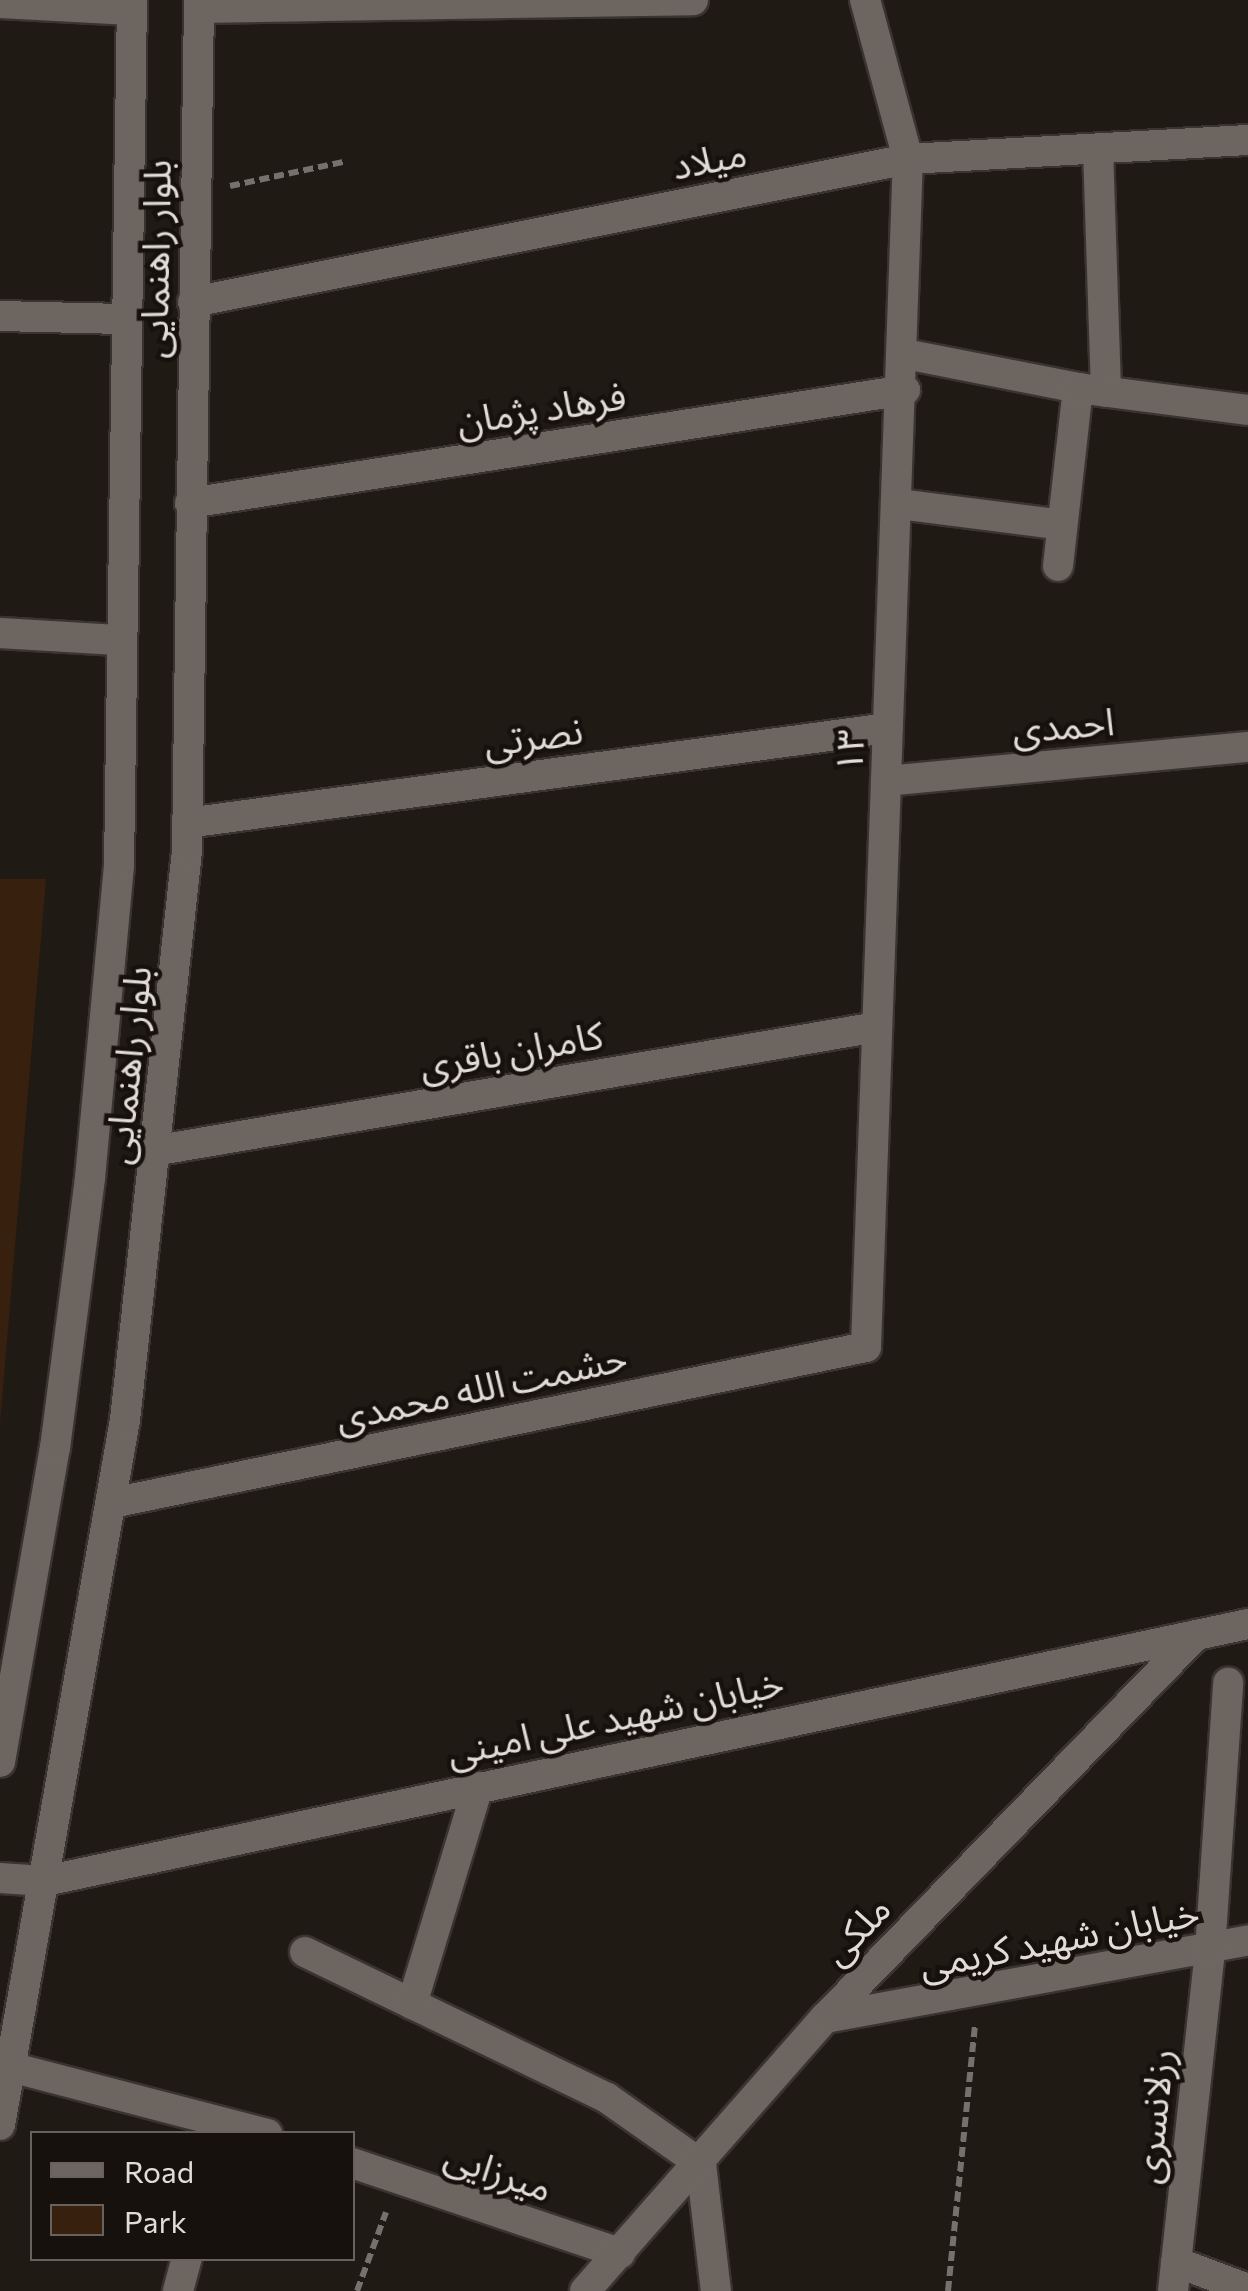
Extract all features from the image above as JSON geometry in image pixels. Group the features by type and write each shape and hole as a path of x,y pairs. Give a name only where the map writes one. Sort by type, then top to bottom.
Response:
{"street":[{"path":"199,4 694,0"},
{"name":"۱۳","path":"865,0 908,159 904,390 866,1347"},
{"path":"0,3 132,5"},
{"name":"بلوار راهنمایی","path":"0,2126 112,1503 159,1150 188,822 199,4"},
{"name":"بلوار راهنمایی","path":"0,1762 55,1448 90,1178 119,866 119,640 132,5"},
{"name":"میلاد","path":"193,302 908,159 1248,140"},
{"path":"1058,566 1062,524 1092,390 1098,148"},
{"path":"0,316 125,318"},
{"path":"905,354 1092,390 1248,410"},
{"name":"فرهاد پژمان","path":"190,503 904,390"},
{"path":"899,504 1062,524"},
{"path":"0,633 119,640"},
{"name":"نصرتی","path":"188,822 888,728"},
{"name":"احمدی","path":"886,781 1248,747"},
{"name":"کامران باقری","path":"159,1150 878,1027"},
{"name":"حشمت الله محمدی","path":"112,1503 866,1347"},
{"name":"خیابان شهید علی امینی","path":"0,1878 46,1881 1248,1624"},
{"name":"ملکی","path":"585,2291 701,2164 825,2018 1196,1635"},
{"name":"رزلانسری","path":"1175,2277 1210,1950 1228,1682"},
{"path":"412,2004 478,1787"},
{"name":"خیابان شهید کریمی","path":"825,2018 978,1995 1248,1940"},
{"path":"304,1952 607,2098 701,2164 716,2291"},
{"path":"10,2067 250,2131"},
{"name":"میرزایی","path":"355,2163 620,2253"},
{"path":"178,2291 186,2261"},
{"path":"1175,2277 1248,2288"}],"path":[{"path":"195,193 343,162"},
{"path":"948,2291 978,1995"},
{"path":"357,2291 398,2178"}],"green space":[{"path":"0,879 46,879 0,1423"}]}
